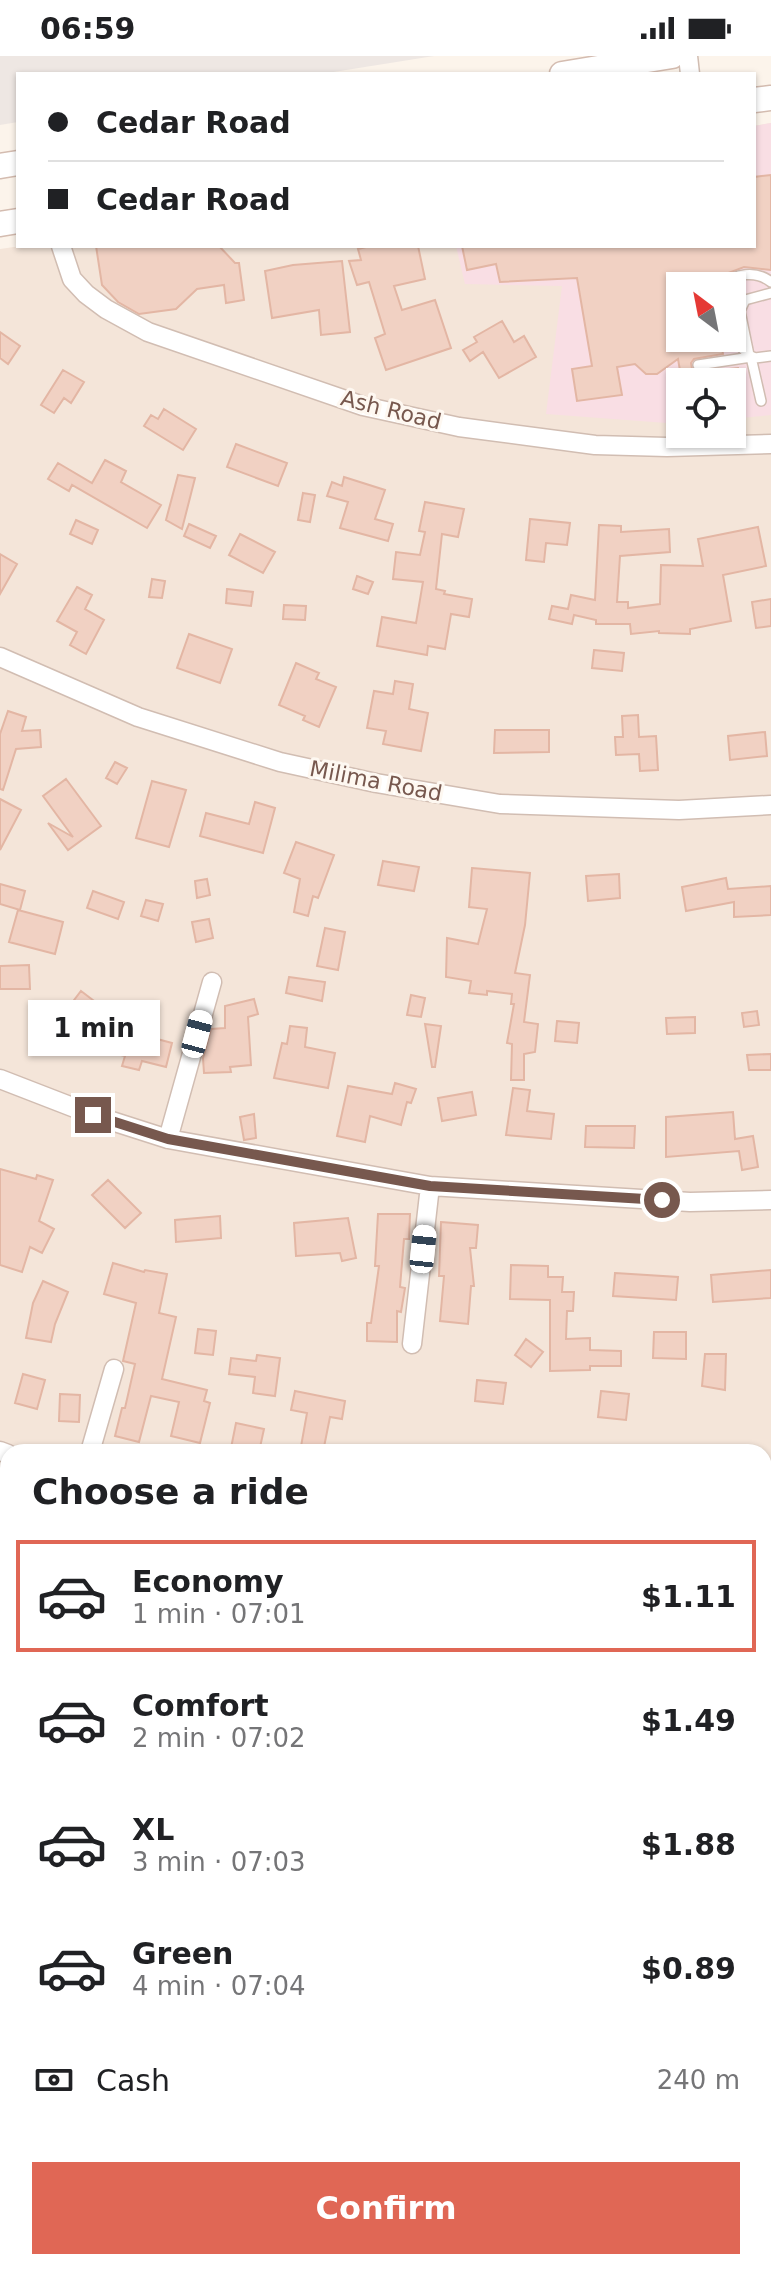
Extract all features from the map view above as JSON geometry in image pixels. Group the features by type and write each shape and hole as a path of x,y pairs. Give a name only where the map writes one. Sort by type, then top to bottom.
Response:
{"main road":[{"path":"573,72 672,56"}],"street":[{"name":"Ash Road","path":"62,248 72,279 106,309 134,324 214,356 363,406 459,427 595,445 667,447 771,444"},
{"name":"Milima Road","path":"0,657 151,721 280,762 376,783 500,804 679,810 771,805"},
{"path":"168,1139 212,982"},
{"path":"0,1079 93,1115 168,1139 430,1186 690,1202 771,1200"},
{"path":"412,1344 430,1186"},
{"path":"92,1444 114,1369"}],"lane":[{"path":"746,275 755,274 771,282"},
{"path":"761,401 740,311 741,306 753,296 771,293"},
{"path":"746,352 749,355"},
{"path":"698,365 749,355 771,356"}],"shaded area":[{"path":"0,56 434,56 334,72 16,72 16,122 0,125"},
{"path":"771,123 771,1444 0,1444 0,249 756,248 756,126"},
{"path":"771,123 771,415 746,418 746,368 666,368 666,423 546,414 562,286 465,284 456,248 756,248 756,126"}],"building":[{"path":"771,175 771,270 744,267 731,272 666,272 666,352 723,354 694,359 692,368 680,368 678,359 657,374 646,374 635,364 617,367 622,395 577,401 572,369 592,366 577,278 500,282 496,264 467,270 462,248 756,248 756,177"},
{"path":"96,248 221,248 235,263 239,263 244,300 226,303 224,285 197,289 176,309 139,314 118,302 102,285"},
{"path":"418,248 425,279 394,286 402,310 435,300 451,348 386,370 375,338 385,334 369,282 357,285 349,261 361,260 358,249"},
{"path":"342,261 350,332 321,335 319,310 272,318 265,271"},
{"path":"502,321 514,342 524,336 536,357 499,378 483,352 470,361 463,350 477,342 474,337"},
{"path":"0,332 20,346 8,364 0,358"},
{"path":"63,370 84,382 71,403 64,398 54,413 41,405"},
{"path":"164,409 196,429 183,450 144,426 151,415 158,419"},
{"path":"236,444 287,463 278,486 227,467"},
{"path":"105,460 126,471 121,482 161,505 147,528 72,485 69,491 48,479 58,463 92,483"},
{"path":"178,475 195,478 182,529 166,520"},
{"path":"344,477 385,490 375,519 393,524 388,541 340,528 348,502 327,496 332,482 342,486"},
{"path":"303,493 315,495 310,522 298,520"},
{"path":"425,502 464,509 458,537 442,534 436,589 445,591 444,594 472,599 469,617 451,614 445,649 428,646 427,655 377,646 382,617 416,623 423,582 393,579 396,552 420,555 425,532 419,531"},
{"path":"530,519 570,523 567,545 546,543 544,562 526,560"},
{"path":"76,520 98,530 92,544 70,534"},
{"path":"189,524 216,536 210,548 184,536"},
{"path":"599,525 621,526 621,532 669,529 670,552 620,556 617,602 628,602 628,608 660,604 661,565 703,566 698,539 758,527 766,566 723,575 731,621 690,629 690,634 659,631 631,634 630,624 596,624 596,620 574,615 572,624 549,619 552,606 568,609 571,595 595,600"},
{"path":"240,534 275,552 263,573 229,555"},
{"path":"0,554 17,564 0,594"},
{"path":"357,576 373,582 368,594 353,589"},
{"path":"152,579 165,581 162,598 149,597"},
{"path":"77,587 92,595 85,609 104,620 86,654 70,645 77,632 57,621"},
{"path":"227,589 253,592 251,606 226,603"},
{"path":"771,599 771,626 756,628 752,602"},
{"path":"284,605 306,606 305,620 283,619"},
{"path":"189,634 232,649 220,683 177,668"},
{"path":"594,650 624,653 622,671 592,668"},
{"path":"296,663 319,673 316,679 336,687 319,727 303,720 305,716 279,705"},
{"path":"395,681 413,684 409,709 428,713 421,751 383,744 386,731 367,728 374,691 393,694"},
{"path":"8,711 26,717 22,731 40,730 41,747 16,749 3,790 0,789 0,734"},
{"path":"638,715 639,737 656,736 658,770 640,771 639,754 616,755 615,737 623,737 622,716"},
{"path":"495,730 549,730 549,752 494,753"},
{"path":"765,732 767,756 730,760 728,736"},
{"path":"115,762 127,768 117,784 106,778"},
{"path":"66,779 101,826 68,850 48,823 73,837 43,796"},
{"path":"152,781 186,790 169,847 136,838"},
{"path":"0,799 21,810 0,850"},
{"path":"255,802 275,808 263,853 200,836 206,813 249,824"},
{"path":"296,842 334,855 318,898 313,896 308,916 294,912 300,879 284,873"},
{"path":"383,861 419,867 414,891 378,885"},
{"path":"472,868 530,873 525,925 515,973 530,975 524,1022 538,1024 535,1052 524,1054 524,1080 511,1080 512,1044 507,1043 514,1004 511,1004 512,994 487,991 487,995 469,993 471,981 446,977 447,938 478,944 487,909 469,907"},
{"path":"619,874 620,898 588,901 586,876"},
{"path":"726,878 728,889 771,886 771,915 734,917 734,902 686,911 682,887"},
{"path":"207,879 210,895 197,898 195,881"},
{"path":"0,884 25,891 20,910 0,904"},
{"path":"93,891 124,902 118,919 87,908"},
{"path":"146,900 163,904 158,921 141,916"},
{"path":"18,910 63,922 55,954 9,942"},
{"path":"209,919 213,938 196,942 192,922"},
{"path":"325,928 345,932 338,970 317,966"},
{"path":"29,965 30,989 0,989 0,966"},
{"path":"289,977 325,982 322,1001 286,993"},
{"path":"81,991 102,1007 92,1026 68,1008"},
{"path":"411,995 425,998 421,1017 407,1015"},
{"path":"254,999 258,1014 248,1017 251,1065 230,1067 231,1072 204,1073 203,1058 211,1029 225,1028 225,1006"},
{"path":"757,1011 759,1025 744,1027 742,1013"},
{"path":"695,1017 695,1033 667,1034 666,1018"},
{"path":"557,1021 579,1023 577,1043 555,1041"},
{"path":"425,1024 441,1026 435,1067 432,1067"},
{"path":"290,1026 307,1028 305,1047 335,1053 328,1088 274,1078 282,1043 287,1044"},
{"path":"120,1029 172,1043 166,1067 142,1061 139,1070 122,1066 125,1056 113,1053"},
{"path":"771,1054 771,1070 749,1070 747,1055"},
{"path":"395,1083 416,1089 411,1103 407,1102 401,1125 370,1116 365,1142 337,1136 348,1086 392,1094"},
{"path":"513,1088 530,1090 527,1111 554,1114 551,1139 506,1135"},
{"path":"472,1092 476,1115 442,1121 438,1098"},
{"path":"733,1112 735,1139 753,1136 758,1167 742,1170 739,1151 666,1157 666,1117"},
{"path":"254,1114 256,1138 244,1140 240,1117"},
{"path":"586,1126 635,1126 634,1148 585,1147"},
{"path":"0,1169 36,1179 37,1175 53,1180 39,1221 54,1229 42,1253 30,1247 22,1272 0,1265"},
{"path":"108,1180 141,1213 125,1228 92,1195"},
{"path":"378,1214 410,1214 409,1239 404,1239 400,1287 405,1288 401,1312 397,1311 397,1342 367,1341 367,1323 371,1323 379,1266 375,1266"},
{"path":"220,1216 221,1238 176,1242 175,1220"},
{"path":"348,1218 356,1258 342,1261 340,1253 296,1256 294,1223"},
{"path":"441,1222 478,1225 476,1248 470,1248 474,1286 471,1286 468,1324 440,1321 444,1276 439,1276"},
{"path":"113,1263 144,1272 167,1274 159,1313 176,1317 162,1379 207,1390 204,1401 210,1403 200,1443 171,1436 179,1402 151,1396 139,1442 115,1436 135,1364 123,1361 136,1303 104,1294"},
{"path":"511,1265 548,1266 548,1277 563,1277 562,1292 574,1292 573,1311 567,1311 566,1339 590,1338 590,1350 621,1351 621,1366 550,1371 550,1300 510,1299"},
{"path":"771,1270 771,1298 713,1302 711,1275"},
{"path":"615,1273 678,1277 676,1300 613,1296"},
{"path":"43,1281 68,1292 51,1342 26,1338 33,1303"},
{"path":"198,1329 216,1331 213,1355 195,1353"},
{"path":"654,1332 686,1332 686,1359 653,1358"},
{"path":"526,1339 543,1352 531,1367 515,1355"},
{"path":"705,1354 726,1354 725,1390 702,1386"},
{"path":"257,1355 280,1358 275,1396 253,1393 255,1377 229,1374 231,1358 256,1361"},
{"path":"23,1374 45,1380 37,1409 15,1403"},
{"path":"477,1380 506,1383 503,1404 475,1401"},
{"path":"295,1391 345,1401 342,1419 330,1417 325,1444 301,1444 307,1413 291,1410"},
{"path":"601,1391 629,1394 626,1420 598,1417"},
{"path":"60,1394 80,1395 79,1422 59,1421"},
{"path":"236,1423 264,1429 261,1444 232,1444"}],"route":[{"path":"93,1115 168,1139 430,1186 662,1200"}]}
